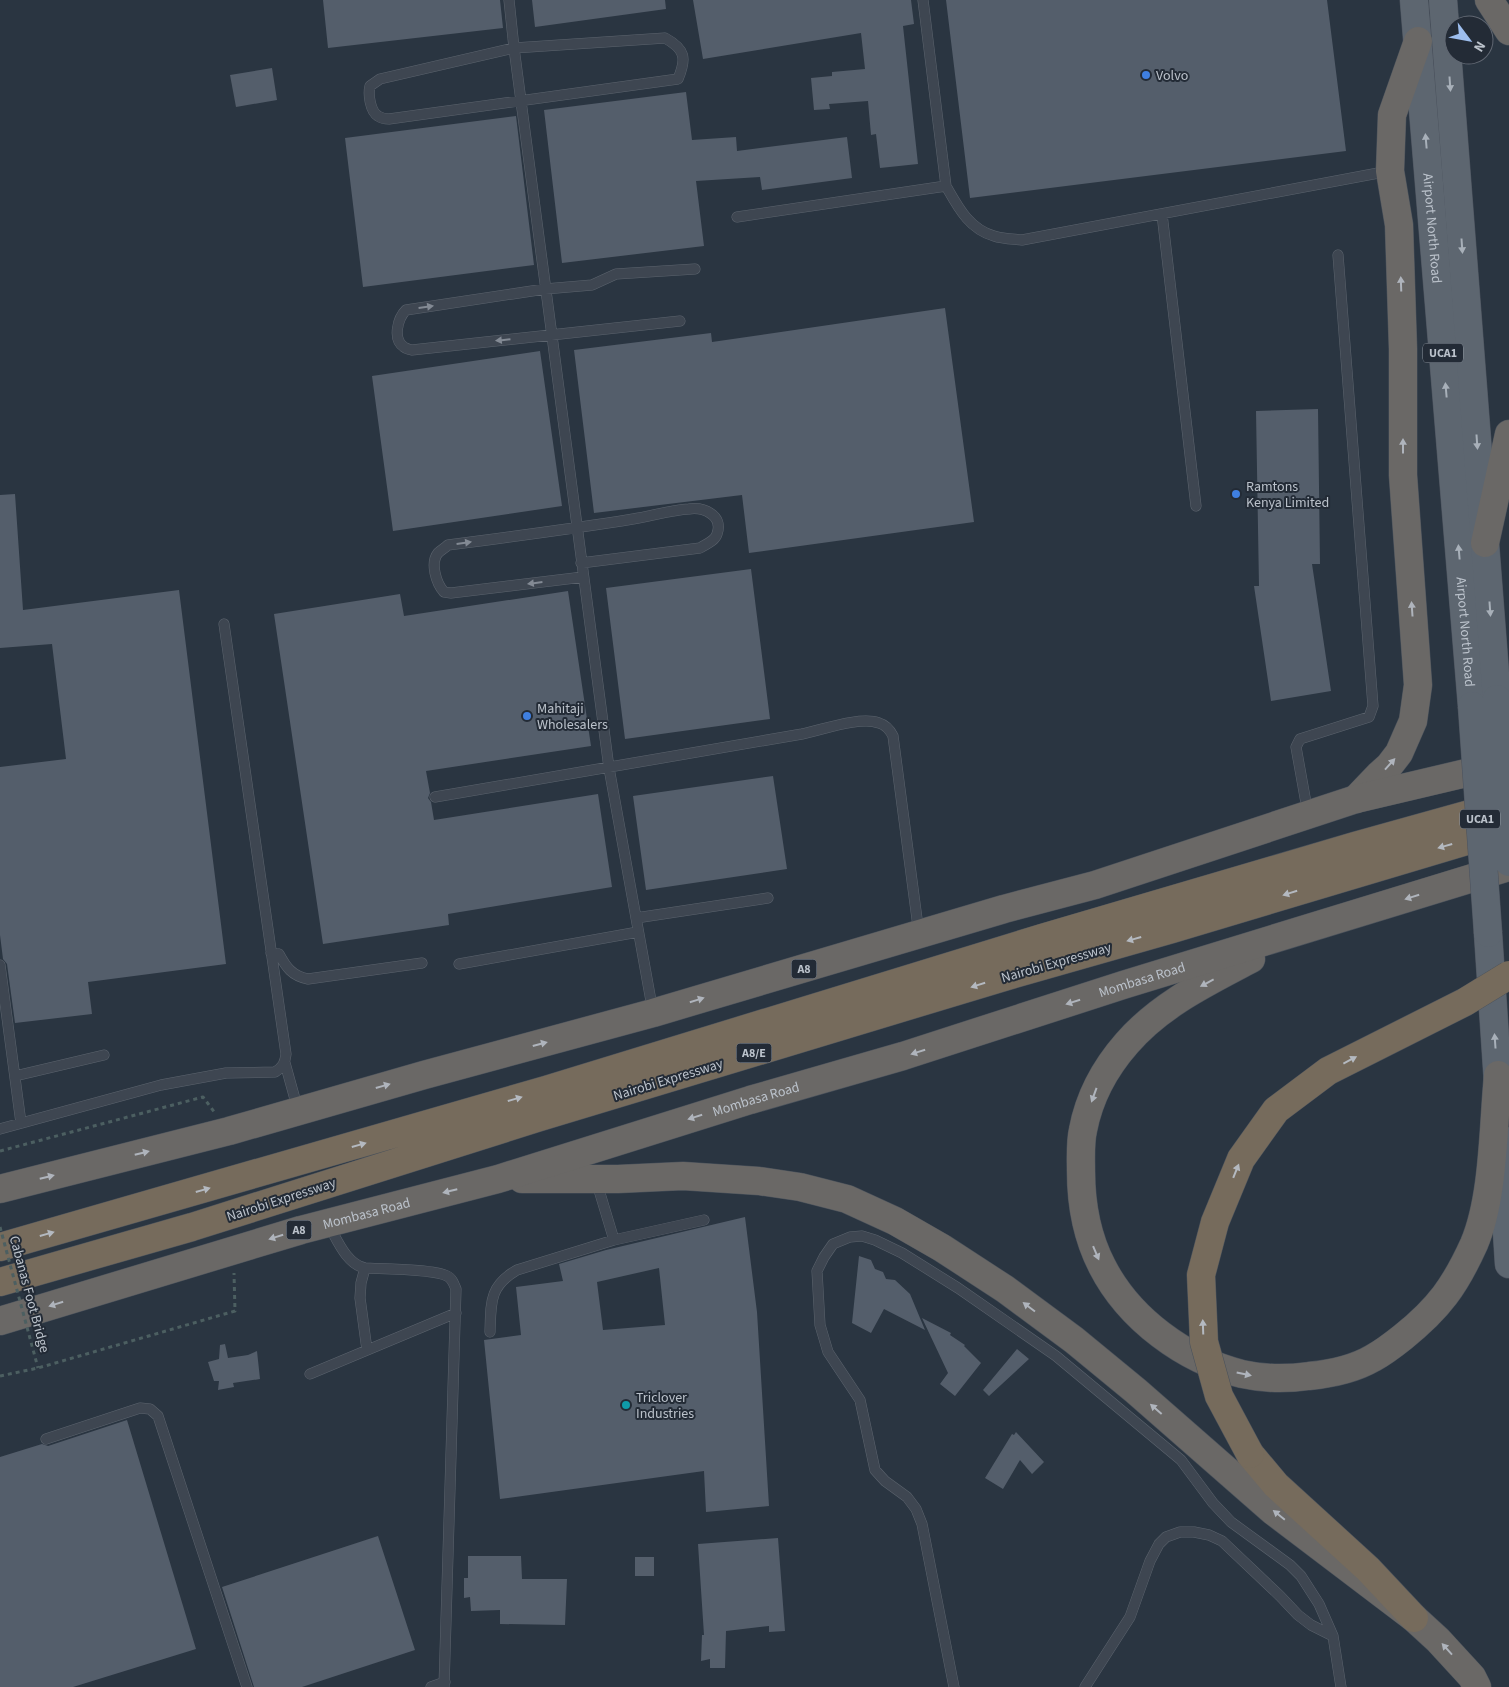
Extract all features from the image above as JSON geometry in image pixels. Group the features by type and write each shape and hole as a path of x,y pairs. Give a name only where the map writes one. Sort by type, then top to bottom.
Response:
{"highway":[{"path":"1489,0 1509,31"},
{"path":"1356,799 1400,753 1413,721 1418,685 1403,475 1404,349 1399,225 1390,171 1392,115 1418,41"},
{"path":"1485,543 1509,434"},
{"name":"A8","path":"0,1189 229,1131 424,1074 653,1014 1004,909 1095,885 1356,799 1509,762"},
{"name":"Nairobi Expressway","path":"0,1247 536,1093 1042,938 1354,846 1509,803"},
{"name":"Nairobi Expressway","path":"0,1282 192,1226 537,1118 1006,976 1509,828"},
{"name":"Mombasa Road","path":"0,1321 327,1222 498,1179 750,1100 903,1056 1509,867"},
{"path":"1312,928 1188,993 1159,1012 1127,1043 1096,1089 1082,1131 1081,1182 1086,1225 1102,1267 1114,1286 1126,1302 1158,1333 1205,1361 1225,1369 1277,1379 1322,1375 1352,1368 1387,1350 1426,1319 1443,1300 1475,1242 1484,1210 1489,1181 1498,1075"},
{"path":"1477,1687 1472,1677 1438,1640 1414,1618 1368,1569 1276,1485 1250,1454 1219,1396 1204,1342 1201,1275 1215,1222 1241,1159 1276,1110 1328,1071 1466,1002 1509,975"},
{"path":"498,1179 596,1180 683,1176 775,1184 800,1187 847,1199 895,1221 942,1248 1005,1289 1074,1340 1136,1391 1273,1511 1414,1618"}],"main road":[{"name":"Airport North Road","path":"1414,0 1484,702 1509,862"},
{"name":"Airport North Road","path":"1444,0 1485,543 1484,702 1488,933 1509,1264"}],"lane":[{"path":"509,0 545,289 609,768 653,1014"},
{"path":"923,0 946,186 961,213 976,227 994,236 1022,240 1390,171"},
{"path":"665,38 676,44 683,54 682,68 678,79 521,100 390,119 377,116 373,112 368,92 373,82 380,79 514,48 665,38"},
{"path":"737,217 946,186"},
{"path":"1162,214 1196,506"},
{"path":"1308,815 1296,747 1300,739 1369,717 1373,706 1338,255"},
{"path":"680,321 412,350 403,347 398,340 398,322 406,310 545,289 592,285 616,274 694,269"},
{"path":"581,563 700,548 712,540 718,533 718,524 713,514 705,510 690,508 634,519 448,545 437,554 435,561 437,582 444,592 451,593 583,577"},
{"path":"224,624 286,1054 285,1063 298,1111"},
{"path":"435,797 802,734 857,722 869,721 880,723 890,729 893,736 919,935"},
{"path":"636,918 768,898"},
{"path":"459,964 638,932"},
{"path":"271,953 279,954 293,973 308,980 422,963"},
{"path":"0,964 21,1123"},
{"path":"15,1076 104,1055"},
{"path":"0,1129 161,1085 226,1073 275,1072 281,1069 285,1063"},
{"path":"596,1180 614,1240"},
{"path":"490,1332 491,1301 496,1287 507,1276 517,1270 614,1240 704,1220"},
{"path":"327,1222 349,1258 356,1265 365,1268 435,1272 446,1275 452,1280 456,1288 444,1685 431,1687"},
{"path":"954,1687 922,1524 916,1508 907,1497 885,1481 875,1470 860,1400 828,1352 820,1325 817,1272 832,1244 850,1237 862,1236 875,1240 932,1271 1056,1356 1180,1460 1231,1522 1290,1565 1301,1576 1319,1604 1333,1636 1336,1665 1341,1687"},
{"path":"365,1268 360,1298 367,1350"},
{"path":"310,1374 456,1313"},
{"path":"46,1439 140,1408 150,1409 158,1416 247,1687"},
{"path":"1085,1687 1130,1617 1150,1561 1159,1544 1166,1537 1180,1532 1209,1535 1222,1542 1298,1615 1311,1625 1333,1636"}],"path":[{"path":"0,1151 203,1097 229,1131"},
{"name":"Cabanas Foot Bridge","path":"0,1227 38,1368"},
{"path":"0,1376 38,1368 235,1311 234,1250"}],"building":[{"path":"323,0 500,0 503,28 328,48"},
{"path":"532,0 665,0 666,9 535,27"},
{"path":"693,0 911,0 914,24 903,26 918,164 880,168 876,134 871,135 868,101 829,104 830,109 814,110 811,78 832,76 832,72 865,69 861,33 703,59"},
{"name":"Volvo","path":"946,0 1327,0 1346,151 970,198"},
{"path":"272,68 277,100 236,107 230,75"},
{"path":"686,92 692,140 736,137 737,151 847,137 852,178 762,190 760,177 696,181 704,246 562,263 544,110"},
{"path":"516,116 534,265 363,287 345,138"},
{"path":"945,308 974,522 749,553 742,495 594,513 574,350 711,333 712,342"},
{"path":"540,351 562,506 393,531 372,376"},
{"path":"1318,409 1320,564 1312,564 1331,691 1271,701 1254,586 1259,586 1256,411"},
{"path":"15,494 23,610 179,590 226,964 88,982 92,1014 15,1023 7,964 3,959 0,935 0,767 66,759 52,644 0,648 0,495"},
{"path":"751,569 770,719 625,739 606,588"},
{"path":"568,591 591,746 426,771 430,793 428,798 431,802 434,820 598,794 612,887 448,914 449,925 323,944 274,614 400,594 404,616"},
{"path":"773,776 787,869 646,890 633,796"},
{"name":"Triclover Industries","path":"745,1217 757,1312 769,1506 706,1512 704,1471 500,1499 484,1340 521,1335 516,1287 563,1281 559,1264 606,1250","holes":["659,1268 665,1325 603,1330 597,1282"]},
{"path":"859,1256 871,1260 875,1269 883,1272 886,1279 895,1280 910,1294 925,1330 884,1309 871,1333 852,1323"},
{"path":"922,1318 951,1333 950,1335 965,1345 981,1363 955,1396 940,1384 948,1373"},
{"path":"225,1344 228,1358 248,1355 257,1351 260,1379 233,1383 234,1387 218,1390 219,1381 214,1381 208,1362 219,1359 220,1345"},
{"path":"1017,1349 1029,1359 989,1396 983,1390"},
{"path":"127,1420 196,1649 73,1687 0,1687 0,1457 42,1444 48,1446"},
{"path":"1016,1432 1044,1462 1032,1474 1020,1460 1003,1489 985,1478 1012,1434 1014,1435"},
{"path":"378,1536 415,1650 302,1687 254,1687 222,1587"},
{"path":"778,1538 785,1631 769,1632 769,1626 726,1631 725,1668 710,1668 710,1659 701,1661 702,1635 704,1635 698,1544"},
{"path":"468,1556 521,1556 522,1579 567,1579 565,1625 500,1624 500,1610 471,1611 470,1597 464,1598 464,1578 468,1578"},
{"path":"635,1557 654,1557 654,1576 635,1576"}],"place":[{"name":"Volvo","path":"1146,75"},
{"name":"Ramtons Kenya Limited","path":"1236,494"},
{"name":"Mahitaji Wholesalers","path":"527,716"},
{"name":"Triclover Industries","path":"626,1405"}]}
